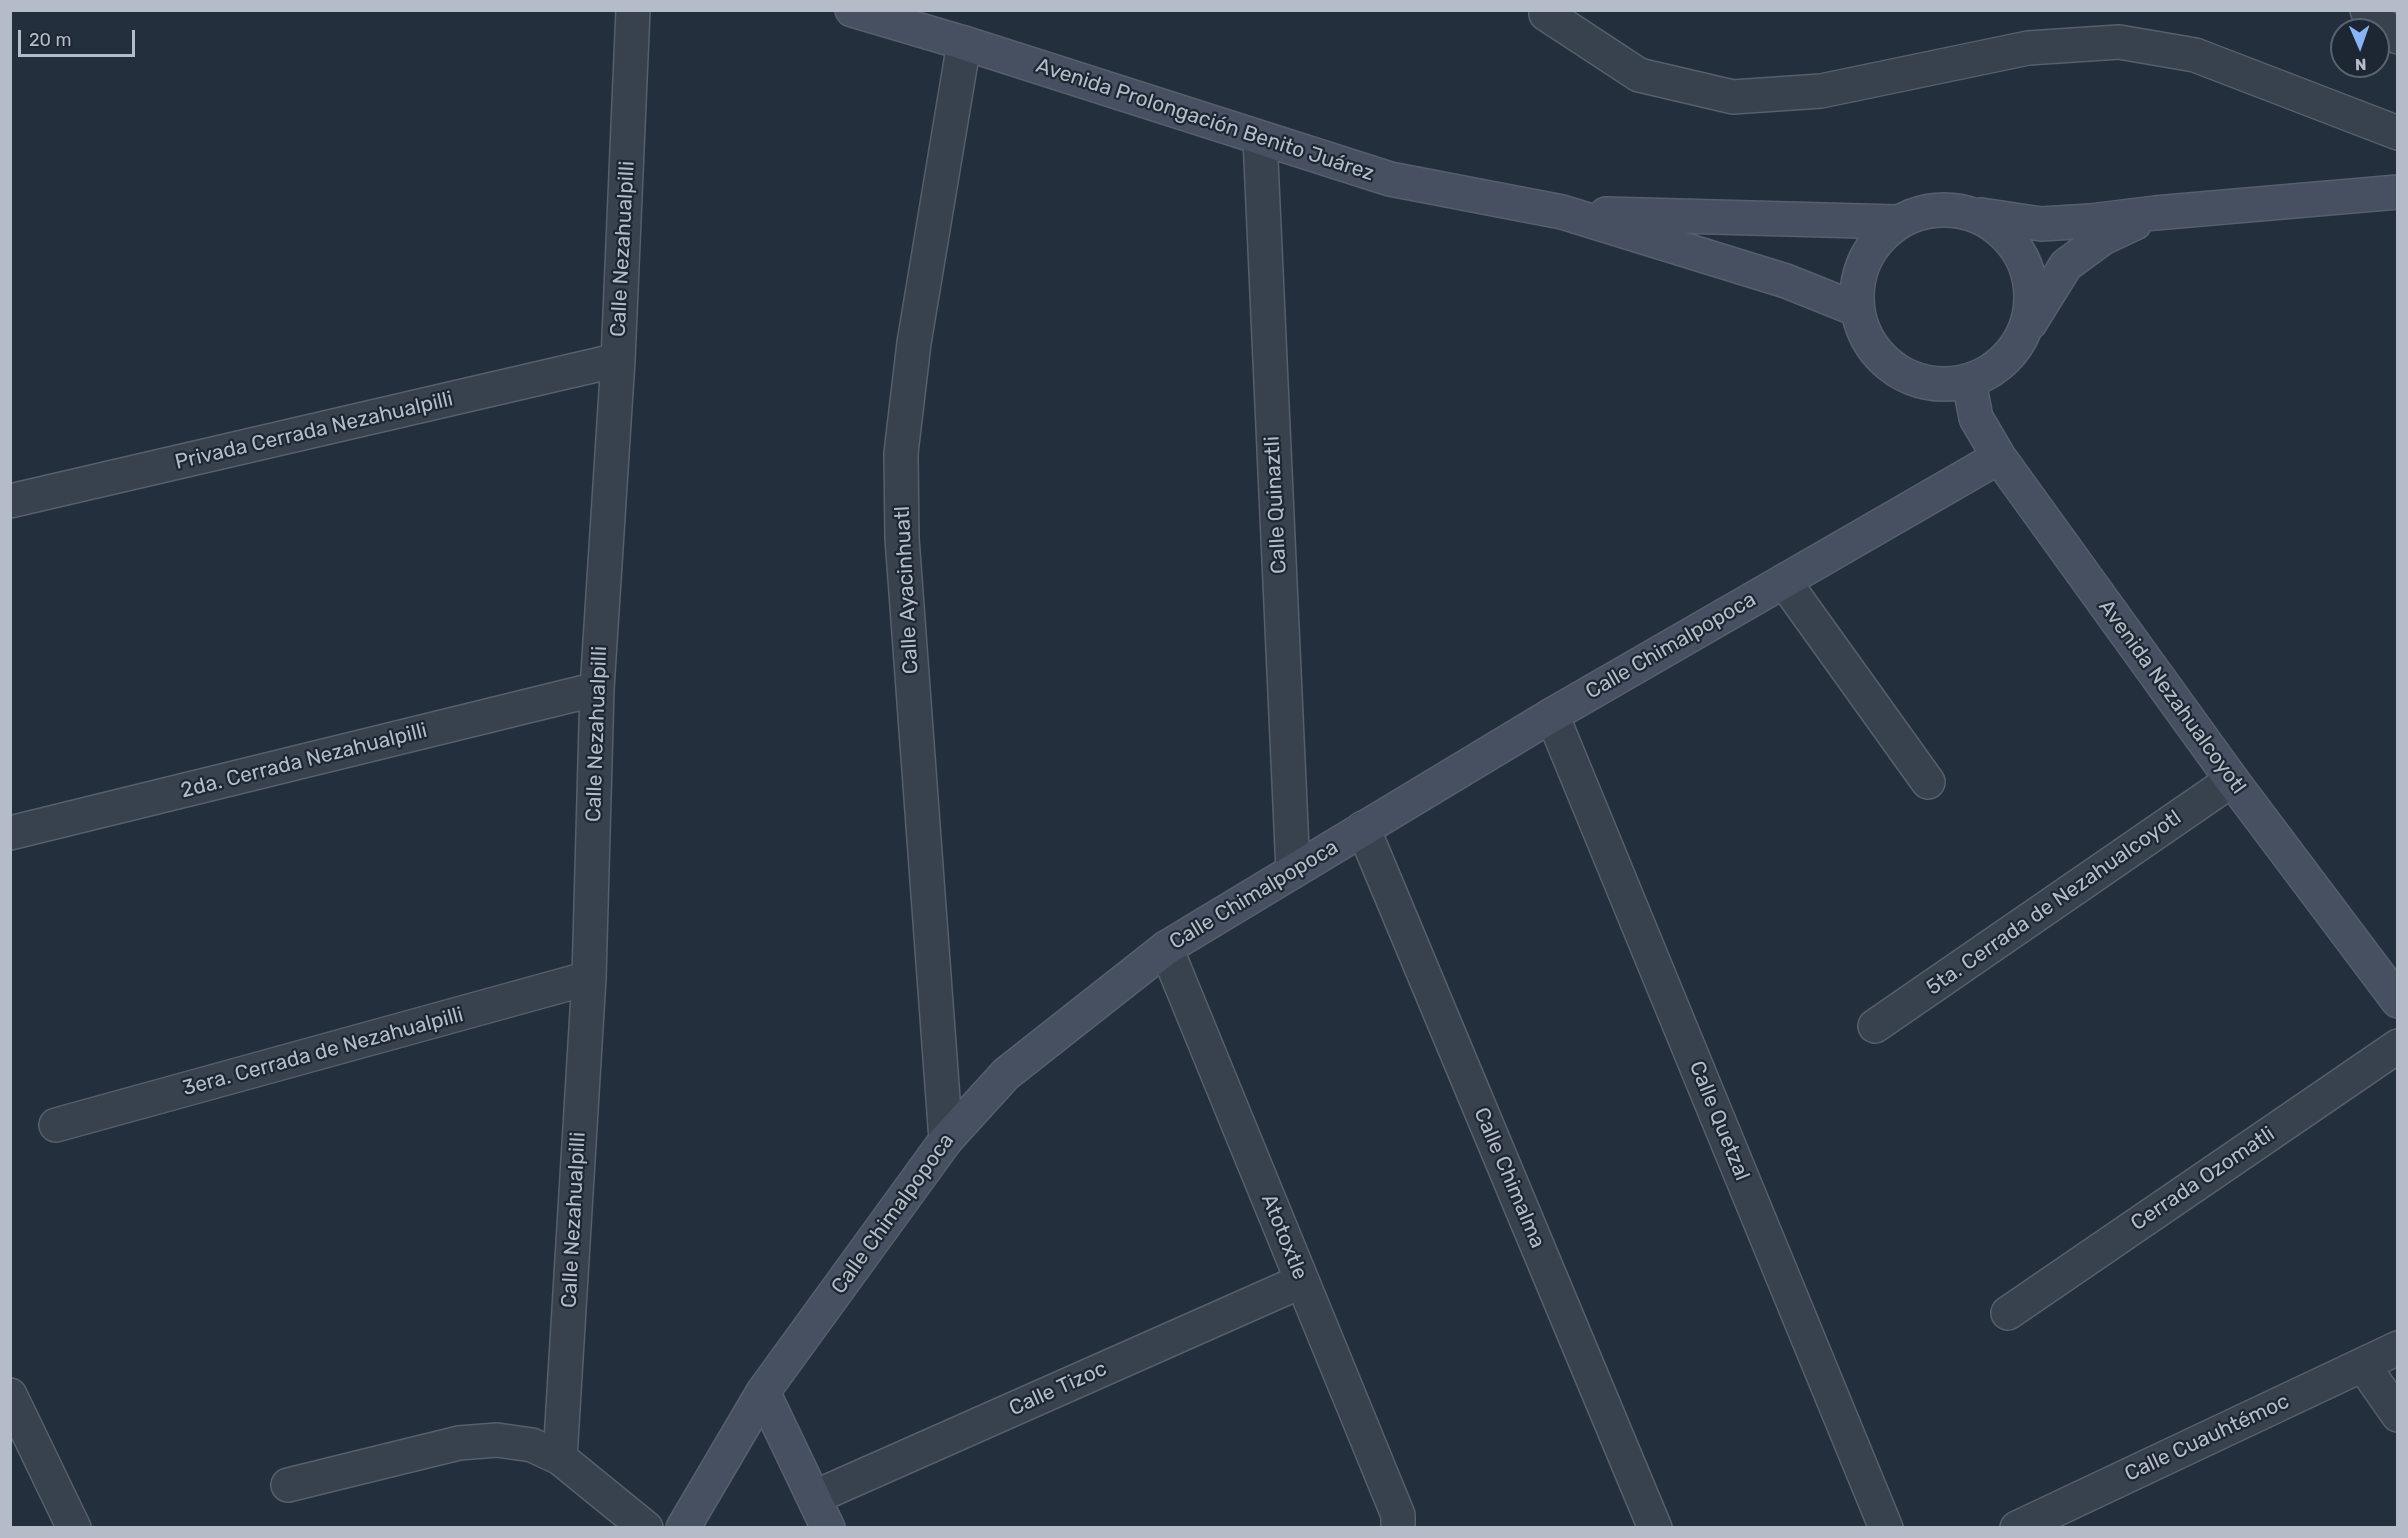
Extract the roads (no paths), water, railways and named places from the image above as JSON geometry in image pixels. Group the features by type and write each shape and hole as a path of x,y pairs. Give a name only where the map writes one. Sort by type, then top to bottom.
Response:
{"street":[{"name":"Calle Nezahualpilli","path":"560,1458 589,978 597,689 618,360 633,10"},
{"name":"Avenida Prolongación Benito Juárez","path":"852,10 1390,179 1562,212 1785,281 1856,309"},
{"path":"2367,10 2397,37"},
{"path":"1546,14 1639,75 1733,97 1821,91 2028,48 2119,42 2194,55 2397,133"},
{"name":"Calle Ayacinhuatl","path":"946,1140 903,550 901,453 914,343 964,44"},
{"name":"Calle Quinaztli","path":"1260,138 1293,871"},
{"path":"2155,213 2103,237 2066,265 2014,350 1994,369 1969,381 1939,385 1910,378 1884,362 1865,338 1856,309 1858,276 1872,245 1897,222 1922,212 1950,209 2041,224 2090,221 2155,213 2397,192"},
{"name":"Avenida Prolongación Benito Juárez","path":"1562,212 1897,222"},
{"path":"1976,215 2005,233 2024,260 2032,293 2027,327"},
{"name":"Privada Cerrada Nezahualpilli","path":"10,501 618,360"},
{"name":"Avenida Nezahualcoyotl","path":"1969,381 1976,418 1999,457 2232,780 2397,1001"},
{"name":"Calle Chimalpopoca","path":"683,1527 763,1392 946,1140 1006,1074 1166,948 1552,715 1999,457"},
{"path":"1784,581 1928,782"},
{"name":"2da. Cerrada Nezahualpilli","path":"10,833 597,689"},
{"name":"Calle Quetzal","path":"1552,715 1886,1527"},
{"name":"5ta. Cerrada de Nezahualcoyotl","path":"1875,1026 2232,780"},
{"name":"Calle Chimalma","path":"1363,828 1655,1527"},
{"name":"Atotoxtle","path":"1166,948 1398,1515 1398,1527"},
{"name":"3era. Cerrada de Nezahualpilli","path":"56,1125 589,978"},
{"name":"Cerrada Ozomatli","path":"2008,1313 2397,1046"},
{"name":"Calle Tizoc","path":"815,1497 1302,1281"},
{"name":"Calle Cuauhtémoc","path":"2017,1527 2397,1348"},
{"path":"2363,1365 2397,1415"},
{"path":"763,1392 828,1527"},
{"path":"10,1395 74,1527"},
{"path":"288,1485 459,1443 497,1440 532,1445 560,1458 646,1527"}]}
